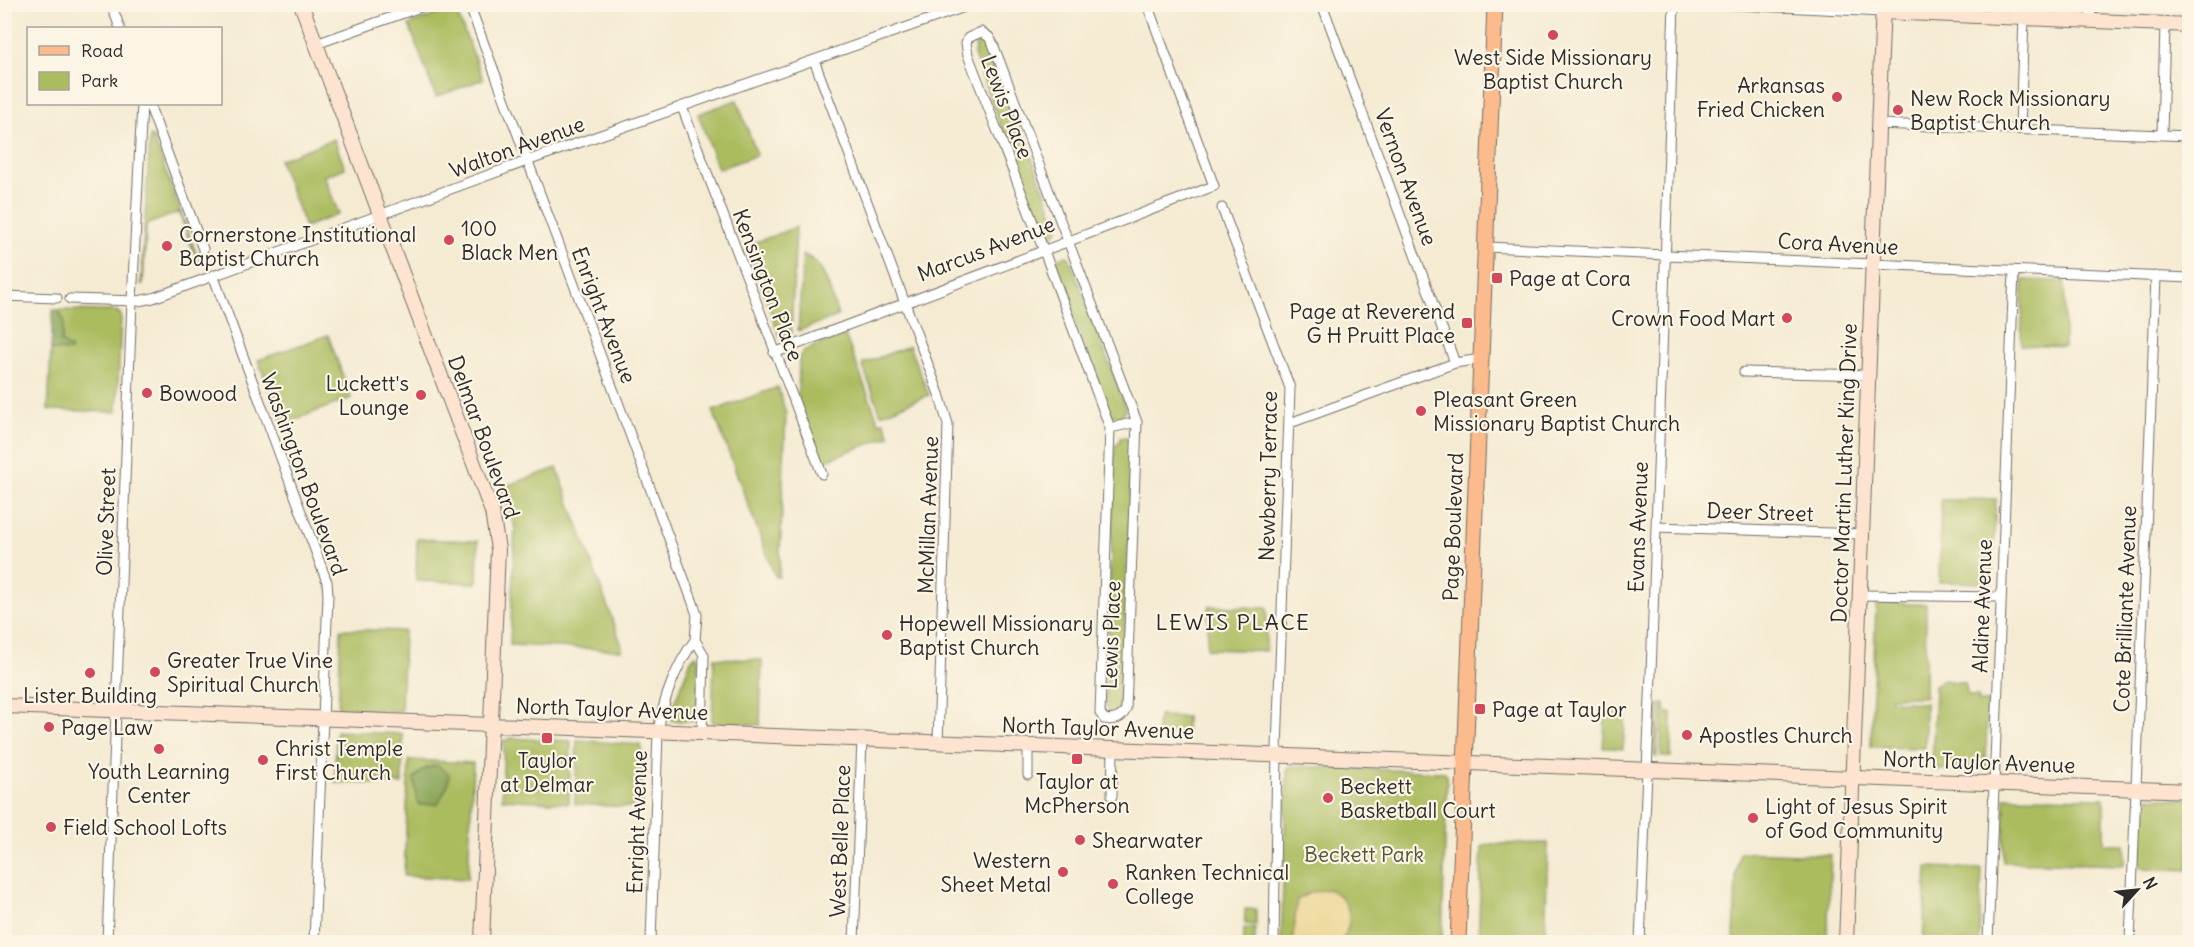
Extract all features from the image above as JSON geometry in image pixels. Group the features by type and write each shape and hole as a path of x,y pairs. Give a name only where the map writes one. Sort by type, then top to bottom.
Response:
{"main road":[{"name":"Page Boulevard","path":"1458,942 1495,4"}],"street":[{"path":"111,4 120,27"},
{"name":"Delmar Boulevard","path":"301,4 492,512 496,528 498,549 489,725 482,942"},
{"path":"316,44 429,4"},
{"name":"Enright Avenue","path":"469,4 697,615 695,640 682,657 660,718 658,732 651,942"},
{"name":"Walton Avenue","path":"70,299 132,301 153,298 527,161 973,4"},
{"name":"Marcus Avenue","path":"774,352 1214,186 1147,4"},
{"name":"Vernon Avenue","path":"1322,4 1455,363"},
{"name":"Evans Avenue","path":"1640,942 1648,771 1674,4"},
{"path":"1717,4 1883,8 2024,18 2190,25"},
{"path":"2090,21 2091,4"},
{"name":"Doctor Martin Luther King Drive","path":"1846,942 1883,8"},
{"path":"2020,128 2024,18"},
{"path":"2162,134 2165,24"},
{"name":"Lewis Place","path":"976,33 985,34 993,44 1068,241 1137,422 1126,709 1120,718 1112,721 1104,719 1100,713 1110,428 968,55 966,43 968,38 976,33"},
{"name":"McMillan Avenue","path":"814,60 948,424 938,743"},
{"name":"Olive Street","path":"107,942 142,105"},
{"path":"149,105 203,249"},
{"name":"Kensington Place","path":"682,107 822,474"},
{"path":"1878,124 2190,136"},
{"name":"Newberry Terrace","path":"1222,208 1290,388 1277,756 1274,942"},
{"name":"Cora Avenue","path":"1485,247 2190,278"},
{"name":"Aldine Avenue","path":"1988,942 2014,270"},
{"name":"Washington Boulevard","path":"213,275 327,582 324,719 314,942"},
{"name":"Cote Brilliante Avenue","path":"2130,942 2156,276"},
{"path":"4,296 57,298"},
{"path":"1290,423 1455,363 1481,359"},
{"path":"1744,372 1869,375"},
{"path":"1110,428 1137,422"},
{"name":"Deer Street","path":"1656,527 1862,534"},
{"path":"1860,596 2001,597"},
{"name":"Enright Avenue","path":"695,640 704,655 702,734"},
{"name":"North Taylor Avenue","path":"4,706 2190,791"},
{"name":"West Belle Place","path":"854,942 862,740"},
{"path":"1028,747 1028,775"},
{"path":"1112,796 1113,750"}],"green space":[{"path":"455,8 483,79 436,97 409,25"},
{"path":"977,36 990,46 1058,227 1055,234 1045,236 1041,233 974,55"},
{"path":"737,100 757,155 718,169 698,114"},
{"path":"150,136 153,137 199,261 197,262 179,212 146,225 143,284 141,284"},
{"path":"334,139 345,168 324,176 339,214 305,227 279,160"},
{"path":"796,227 791,335 780,337 746,246"},
{"path":"803,255 817,264 822,272 838,316 798,331"},
{"path":"1069,257 1126,408 1122,416 1118,418 1110,415 1054,267 1055,259"},
{"path":"2023,280 2065,281 2064,347 2021,345"},
{"path":"53,310 58,310 64,321 61,342 71,349 69,351 51,350"},
{"path":"58,310 117,311 121,315 117,412 48,410 51,350 69,351 61,342 64,321"},
{"path":"328,335 351,398 283,424 258,360"},
{"path":"845,335 879,423 884,421 890,436 821,462 798,401 799,358 805,350"},
{"path":"909,346 929,395 881,414 862,364"},
{"path":"778,387 786,414 779,577 775,576 713,411"},
{"path":"1125,437 1132,444 1122,705 1113,715 1105,703 1115,445 1119,443 1120,438"},
{"path":"557,468 622,650 510,645 515,527 500,488"},
{"path":"1996,499 1992,583 1939,582 1941,500"},
{"path":"417,539 478,541 477,583 416,581"},
{"path":"1876,603 1926,604 1925,697 1890,697 1890,701 1925,703 1925,748 1871,747"},
{"path":"1209,606 1267,608 1266,651 1207,649"},
{"path":"341,629 404,631 401,711 338,709"},
{"path":"696,655 699,661 697,721 671,720 674,704 691,660"},
{"path":"714,658 762,660 760,725 712,723"},
{"path":"1941,680 1965,683 1968,696 1978,696 1979,702 1987,702 1986,769 1932,770 1935,686"},
{"path":"1656,704 1659,704 1657,757 1654,756"},
{"path":"1662,704 1665,704 1666,713 1672,713 1671,757 1661,757"},
{"path":"1606,709 1626,711 1623,749 1603,747"},
{"path":"1158,716 1186,717 1186,733 1157,732"},
{"path":"336,731 403,734 402,784 335,783"},
{"path":"509,738 571,741 569,803 502,799 504,740 509,740"},
{"path":"577,740 640,745 642,748 642,808 575,804"},
{"path":"409,760 473,763 468,879 404,876"},
{"path":"437,765 449,774 448,784 438,804 419,805 414,779 424,770"},
{"name":"Beckett Park","path":"1293,766 1444,772 1447,774 1442,942 1281,942 1287,771"},
{"path":"2005,797 2104,798 2104,844 2125,844 2124,865 2003,862"},
{"path":"2148,797 2189,799 2189,870 2140,868 2142,801"},
{"path":"1548,843 1545,942 1478,942 1482,847 1491,844"},
{"path":"1740,852 1831,855 1827,942 1734,942 1736,874"},
{"path":"1927,867 1982,869 1979,942 1923,942"},
{"path":"1245,909 1256,909 1256,925 1245,924"},
{"path":"1244,928 1255,929 1255,942 1244,942"}],"sand":[{"path":"1327,889 1342,898 1346,905 1349,919 1345,935 1340,942 1297,942 1293,938 1297,900 1309,893"}],"place":[{"name":"West Side Missionary Baptist Church","path":"1553,35"},
{"name":"Arkansas Fried Chicken","path":"1837,97"},
{"name":"New Rock Missionary Baptist Church","path":"1898,110"},
{"name":"100 Black Men","path":"449,240"},
{"name":"Cornerstone Institutional Baptist Church","path":"167,246"},
{"name":"Page at Cora","path":"1497,278"},
{"name":"Crown Food Mart","path":"1787,318"},
{"name":"Page at Reverend G H Pruitt Place","path":"1467,323"},
{"name":"Bowood","path":"147,393"},
{"name":"Luckett's Lounge","path":"421,395"},
{"name":"Pleasant Green Missionary Baptist Church","path":"1421,411"},
{"name":"Hopewell Missionary Baptist Church","path":"887,635"},
{"name":"Greater True Vine Spiritual Church","path":"155,672"},
{"name":"Lister Building","path":"90,673"},
{"name":"Page at Taylor","path":"1480,709"},
{"name":"Page Law","path":"49,727"},
{"name":"Apostles Church","path":"1687,735"},
{"name":"Taylor at Delmar","path":"547,738"},
{"name":"Youth Learning Center","path":"159,749"},
{"name":"Taylor at McPherson","path":"1077,759"},
{"name":"Christ Temple First Church","path":"263,760"},
{"name":"Beckett Basketball Court","path":"1328,798"},
{"name":"Light of Jesus Spirit of God Community","path":"1753,818"},
{"name":"Field School Lofts","path":"51,827"},
{"name":"Shearwater","path":"1080,840"},
{"name":"Western Sheet Metal","path":"1063,872"},
{"name":"Ranken Technical College","path":"1113,884"}],"district":[{"name":"LEWIS PLACE","path":"1233,622"}]}
